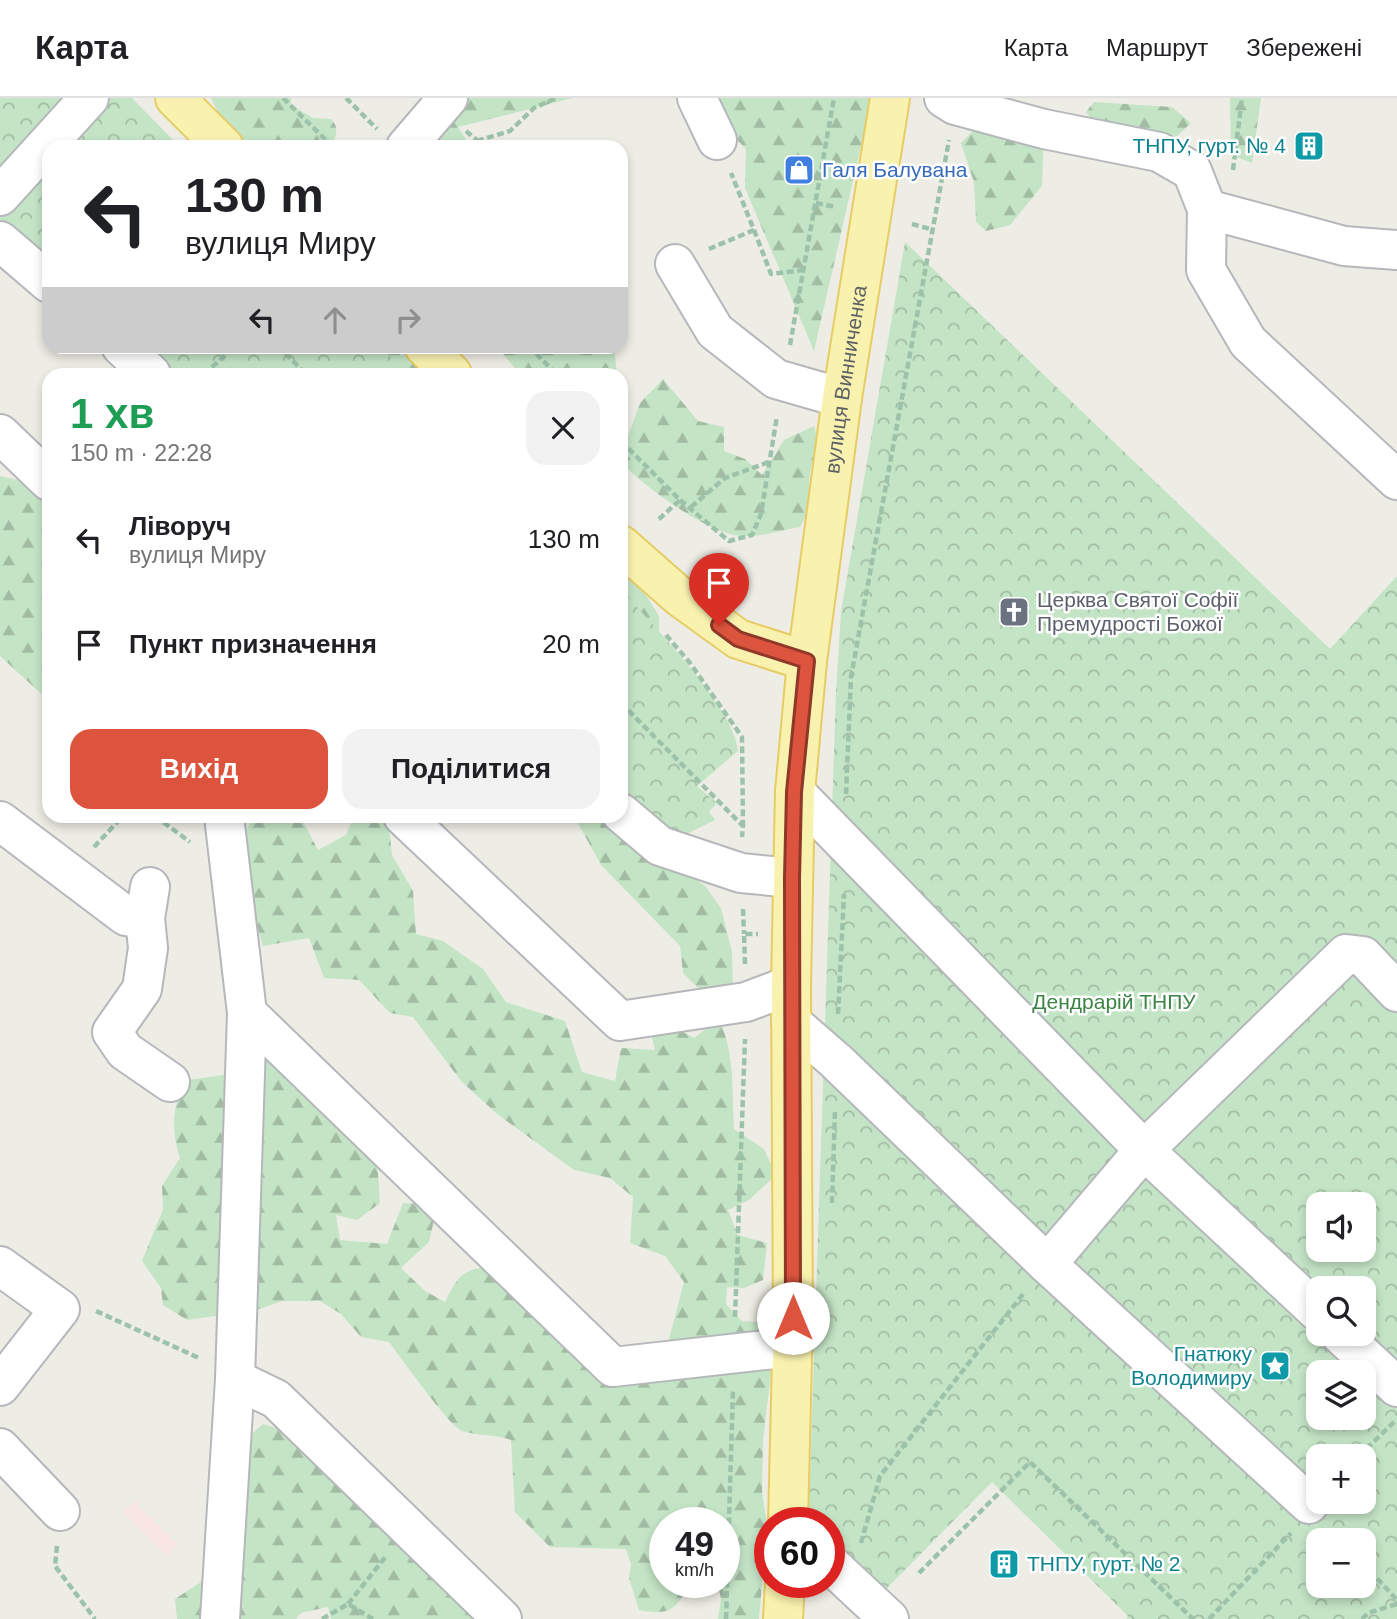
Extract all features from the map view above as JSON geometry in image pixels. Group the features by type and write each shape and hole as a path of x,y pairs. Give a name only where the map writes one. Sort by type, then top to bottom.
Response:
{"main road":[{"path":"175,98 217,140"},
{"name":"вулиця Винниченка","path":"788,1507 793,1347 791,1004 794,792 807,661 842,398 890,98"},
{"path":"432,354 446,368"},
{"path":"628,551 680,597 738,639 807,661"},
{"path":"783,1619 784,1598"}],"street":[{"path":"51,140 89,98"},
{"path":"398,140 449,98"},
{"path":"697,98 717,140"},
{"path":"950,101 1044,129 1158,152 1192,171 1208,209 1206,270 1248,342 1397,480"},
{"path":"0,196 42,150"},
{"path":"1208,209 1344,246 1397,250"},
{"path":"0,241 42,277"},
{"path":"676,264 715,331 776,379 842,398"},
{"path":"130,354 145,368"},
{"path":"0,434 42,474"},
{"path":"794,792 1144,1150 1306,1301"},
{"path":"628,819 660,846 741,873 792,878"},
{"path":"0,821 126,916 148,903 148,948 142,989 112,1032 124,1051 170,1082"},
{"path":"220,1619 235,1380 247,1013 225,823"},
{"path":"410,823 620,1021 746,1002 791,1004 836,1060 1047,1264 1306,1501"},
{"path":"1047,1264 1144,1150 1346,954 1363,956 1397,992"},
{"path":"247,1013 614,1367 793,1347"},
{"path":"0,1266 60,1309 0,1386"},
{"path":"1353,1346 1397,1387"},
{"path":"235,1380 276,1399 502,1619"},
{"path":"0,1448 60,1511"},
{"path":"845,1578 889,1619"}],"path":[{"path":"283,98 326,140"},
{"path":"346,98 394,140"},
{"path":"480,140 510,131 534,108 556,98"},
{"path":"628,448 680,500 729,541 752,535 761,514 834,98"},
{"path":"1232,172 1242,98"},
{"path":"877,538 934,230 950,101"},
{"path":"717,140 771,274 804,270"},
{"path":"816,203 844,208"},
{"path":"912,224 934,230"},
{"path":"676,264 754,230"},
{"path":"211,368 227,354"},
{"path":"286,354 300,368"},
{"path":"537,354 550,368"},
{"path":"691,507 725,478 769,462"},
{"path":"658,520 680,500"},
{"path":"658,626 690,663 742,737 743,826"},
{"path":"628,710 717,803"},
{"path":"726,1619 746,1002 744,934 765,934"},
{"path":"835,936 841,938"},
{"path":"845,1561 880,1476 1047,1264"},
{"path":"99,1311 134,1331 183,1348"},
{"path":"1371,1444 1397,1419"},
{"path":"919,1573 1030,1462 1193,1619"},
{"path":"1209,1619 1290,1533 1306,1509"},
{"path":"60,1511 55,1566 95,1619"},
{"path":"322,1619 348,1604 390,1551"},
{"path":"1362,1619 1368,1613 1397,1602 1376,1578"},
{"path":"348,1604 373,1619"}],"shaded area":[{"path":"134,1501 177,1544 166,1556 123,1513"}],"green space":[{"path":"0,98 132,98 173,140 42,140 42,264 0,224"},
{"path":"211,98 291,98 291,105 313,118 331,119 336,136 334,140 241,140 222,121"},
{"path":"437,98 573,98 458,127 466,140 425,140"},
{"path":"696,98 872,98 814,351 745,188 746,149"},
{"path":"1230,98 1261,98 1252,163 1231,155"},
{"path":"1094,102 1172,107 1191,123 1173,140 1101,133 1086,112"},
{"path":"980,124 1044,129 1042,186 1010,225 986,231 976,222 974,182 961,143"},
{"name":"Дендрарій ТНПУ","path":"905,242 1330,649 1397,576 1397,1619 1126,1619 1128,1616 992,1482 886,1589 845,1552 845,1507 809,1507 836,691 841,612"},
{"path":"134,354 387,354 402,368 149,368"},
{"path":"359,354 427,354 442,368 353,368"},
{"path":"503,354 615,354 616,368 515,368"},
{"path":"663,379 698,421 724,427 724,451 745,459 762,475 784,440 814,426 817,447 810,474 809,504 800,527 754,536 726,533 694,518 644,483 628,469 628,436 640,403"},
{"path":"0,476 31,483 42,493 42,695 0,656"},
{"path":"628,578 641,587 659,616 659,644 702,747 695,792 715,820 664,845 679,868 705,886 721,908 732,952 733,987 702,992 683,973 680,946 601,865 578,823 628,823"},
{"path":"628,597 708,690 733,733 738,751 697,786 717,803 664,858 628,823"},
{"path":"250,823 304,823 318,850 346,835 351,823 389,823 392,855 413,891 416,934 443,941 483,969 506,1002 565,1021 582,1072 615,1081 621,1048 655,1050 649,1025 672,1026 694,1038 719,1019 730,1059 734,1129 764,1149 776,1175 749,1200 728,1210 738,1235 767,1243 763,1280 744,1288 727,1287 726,1304 742,1321 760,1322 776,1330 763,1441 764,1507 754,1507 754,1598 761,1598 759,1619 718,1619 721,1598 740,1598 740,1507 649,1507 649,1598 681,1598 669,1610 662,1612 639,1610 629,1578 631,1564 626,1549 550,1547 515,1512 511,1440 462,1431 437,1405 389,1342 361,1337 341,1314 320,1301 282,1301 257,1310 187,1320 163,1305 161,1288 142,1261 163,1209 162,1186 180,1158 174,1128 178,1098 188,1080 230,1074 268,1050 285,1061 293,1088 320,1098 377,1160 380,1203 357,1220 336,1215 340,1240 387,1244 403,1203 422,1204 434,1220 429,1242 401,1268 425,1291 445,1302 463,1274 476,1269 496,1267 602,1374 667,1347 684,1282 665,1256 630,1243 633,1197 610,1178 574,1170 497,1114 461,1081 413,1017 390,1013 359,980 324,978 309,938 263,946 253,912 243,839"},
{"path":"263,1424 283,1430 485,1619 331,1619 328,1607 301,1613 296,1619 177,1619 175,1599 201,1582 245,1440"}],"place":[{"name":"ТНПУ, гурт. № 4","path":"1309,146"},
{"name":"Галя Балувана","path":"799,170"},
{"name":"Церква Святої Софії Премудрості Божої","path":"1014,612"},
{"name":"Гнатюку Володимиру","path":"1275,1366"},
{"name":"ТНПУ, гурт. № 2","path":"1004,1564"}],"route":[{"path":"719,625 738,639 807,661 794,792 792,878 793,1318"}]}
